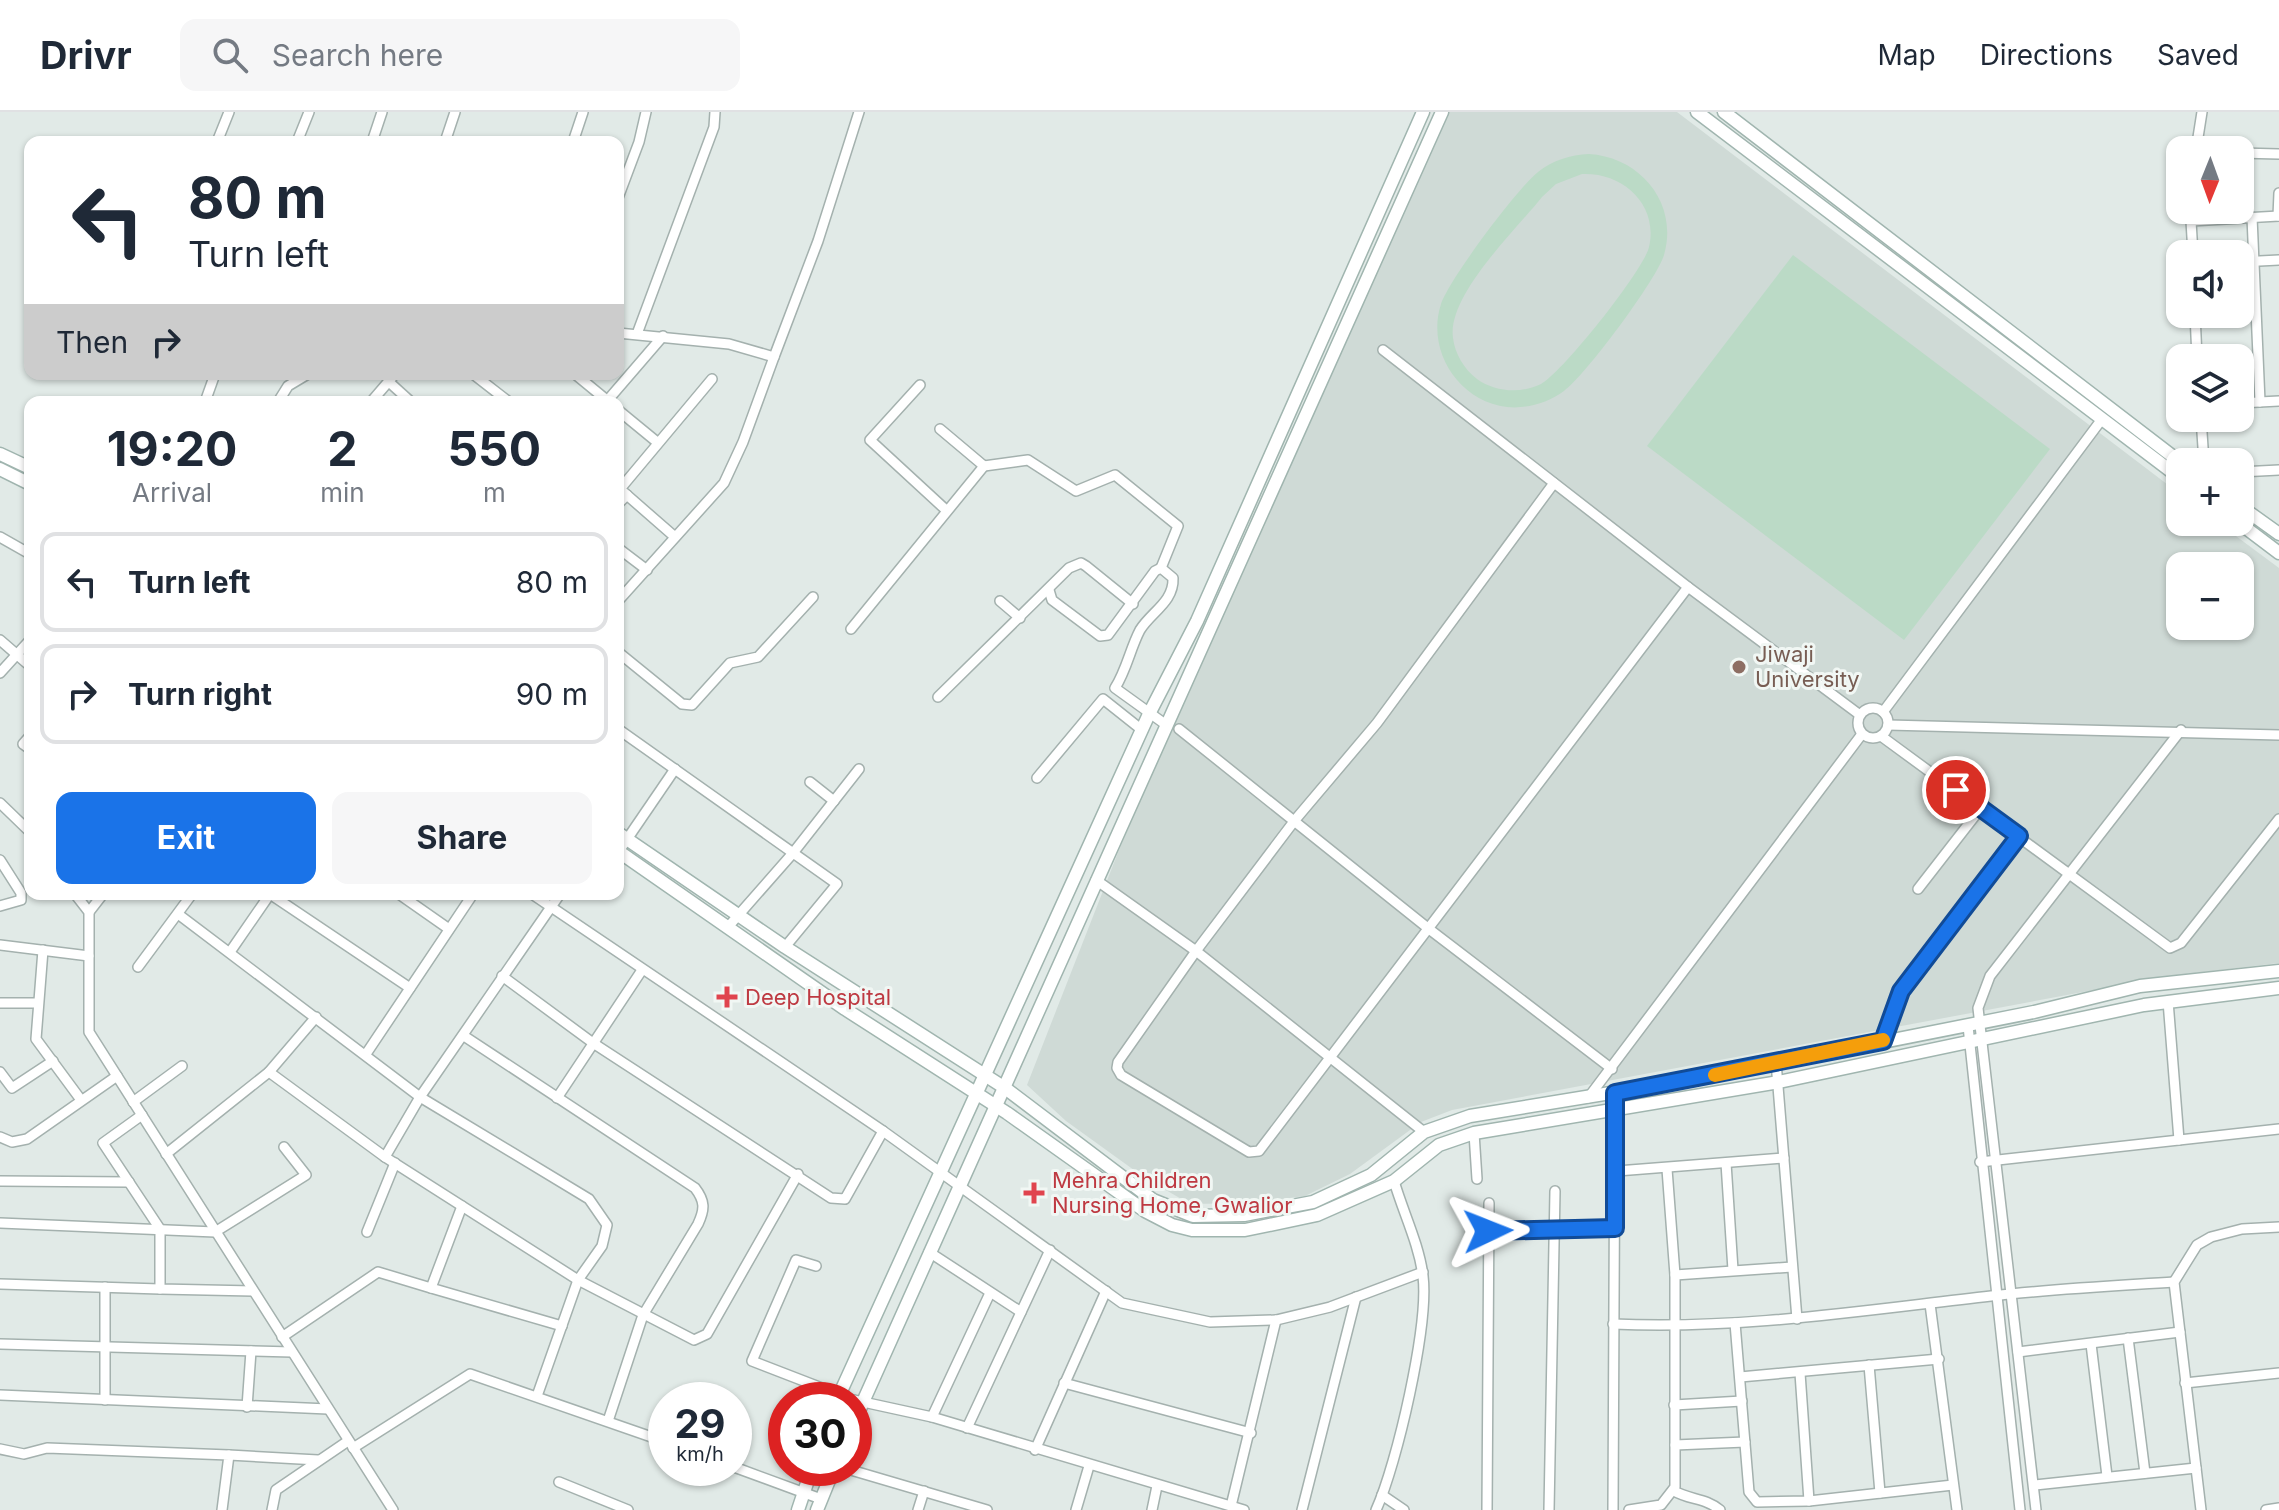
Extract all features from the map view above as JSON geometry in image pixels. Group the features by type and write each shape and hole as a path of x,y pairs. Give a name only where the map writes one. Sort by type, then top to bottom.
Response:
{"main road":[{"path":"845,1382 1149,714 1197,621 1423,112"},
{"path":"865,1382 997,1106 1165,724 1442,112"},
{"path":"1697,112 2166,467"},
{"path":"1724,112 2166,451"},
{"path":"0,454 24,465"},
{"path":"0,469 24,481"},
{"path":"2254,516 2279,534"},
{"path":"2254,534 2279,553"},
{"path":"624,837 738,916 1005,1088 1153,1200 1177,1212 1211,1217 1281,1211 1313,1202 1371,1175 1424,1132 1470,1116 1588,1098 1968,1026 2140,986 2279,971"},
{"path":"624,855 869,1024 997,1106 1145,1211 1172,1225 1211,1231 1284,1224 1317,1215 1394,1181 1439,1145 1474,1133 1779,1082 2168,1001 2279,988"},
{"path":"869,1024 880,1009"},
{"path":"1398,1154 1410,1168"},
{"path":"1211,1217 1211,1231"},
{"path":"798,1510 806,1486"}],"street":[{"path":"219,136 229,112"},
{"path":"299,136 309,112"},
{"path":"374,136 382,112"},
{"path":"447,136 455,112"},
{"path":"575,136 583,112"},
{"path":"624,182 646,112"},
{"path":"637,334 714,127 715,112"},
{"path":"624,595 724,483 743,442 818,241 859,112"},
{"path":"2198,136 2202,112"},
{"path":"2254,153 2279,154"},
{"path":"2254,217 2279,216 2279,193"},
{"path":"2260,402 2254,261 2279,260"},
{"path":"624,333 729,344 774,357"},
{"path":"612,396 663,336"},
{"path":"1383,350 1688,587 1860,715"},
{"path":"624,488 657,442 712,379"},
{"path":"282,396 288,386 298,380"},
{"path":"376,396 390,380"},
{"path":"394,380 406,396"},
{"path":"481,380 501,396"},
{"path":"582,380 602,396"},
{"path":"920,385 870,440 946,510"},
{"path":"2254,402 2279,401"},
{"path":"624,415 657,442"},
{"path":"1883,712 2102,419"},
{"path":"940,429 984,466"},
{"path":"851,629 984,466 1028,460 1076,491 1115,475 1178,526 1161,568 1108,635 1100,636 1052,600 1049,590"},
{"path":"2254,471 2279,470"},
{"path":"1554,483 1377,723 1295,820 1196,951 1118,1062 1121,1075 1255,1153 1688,587"},
{"path":"624,493 675,537"},
{"path":"0,537 24,551"},
{"path":"624,553 647,570"},
{"path":"938,697 1069,568 1081,563 1133,604"},
{"path":"1037,778 1115,688 1126,670 1140,630 1172,591 1173,578 1161,568"},
{"path":"624,657 682,704 692,705 730,663 758,657 813,597"},
{"path":"1000,601 1020,618"},
{"path":"0,640 24,660"},
{"path":"0,673 24,646"},
{"path":"1115,688 1165,724"},
{"path":"1103,699 1142,730"},
{"path":"1883,712 1869,709 1860,715 1858,725 1862,734 1871,738 1881,736 1888,725"},
{"path":"1883,712 1888,725"},
{"path":"1888,725 2181,730 2279,735"},
{"path":"1179,729 1429,929 1612,1069"},
{"path":"2036,1510 1984,1038 1978,1008 1990,976 2181,730"},
{"path":"624,733 837,884 785,947"},
{"path":"1588,1098 1862,734"},
{"path":"1881,736 2162,944 2177,947 2279,819"},
{"path":"624,835 675,769"},
{"path":"728,927 793,853 859,769"},
{"path":"810,782 834,801"},
{"path":"1,805 24,826"},
{"path":"1918,889 1981,808"},
{"path":"1883,1041 1901,991 2019,836"},
{"path":"0,860 21,893 21,900 0,906"},
{"path":"1096,880 1196,951 1424,1132"},
{"path":"80,900 89,912"},
{"path":"98,900 89,912 89,1032 393,1510"},
{"path":"138,967 188,900"},
{"path":"230,952 266,900"},
{"path":"279,900 410,988"},
{"path":"408,900 449,929"},
{"path":"366,1054 469,900"},
{"path":"541,900 883,1131 1122,1303 1210,1322 1276,1320 1356,1297 1423,1272"},
{"path":"385,1157 420,1097 556,900"},
{"path":"178,914 420,1097 589,1199 607,1225 602,1246 578,1280 537,1396"},
{"path":"0,945 89,956"},
{"path":"43,950 36,1039 81,1100"},
{"path":"557,1098 642,970"},
{"path":"502,976 593,1043 831,1198 845,1199 883,1131"},
{"path":"2168,1001 2179,1140"},
{"path":"0,1003 38,1003"},
{"path":"166,1154 269,1072 316,1017"},
{"path":"1968,1026 1980,1162 2020,1510"},
{"path":"464,1036 695,1188 703,1199 704,1213 643,1315 608,1421"},
{"path":"0,1072 12,1088 53,1061"},
{"path":"1776,1062 1797,1319"},
{"path":"133,1102 182,1066"},
{"path":"269,1072 385,1157 578,1280 685,1338 702,1338 798,1174"},
{"path":"0,1137 12,1142 27,1139 117,1076"},
{"path":"1613,1510 1615,1093"},
{"path":"142,1115 103,1143 160,1229 160,1289"},
{"path":"1980,1162 2279,1129"},
{"path":"1474,1133 1477,1179"},
{"path":"0,1223 215,1232 306,1175 284,1147"},
{"path":"1617,1171 1784,1158"},
{"path":"367,1232 395,1163"},
{"path":"1726,1163 1733,1270"},
{"path":"1629,1510 1652,1509 1666,1503 1674,1491 1675,1275 1667,1169"},
{"path":"0,1181 129,1182"},
{"path":"1376,1510 1421,1335 1423,1272 1394,1181"},
{"path":"1549,1510 1555,1191"},
{"path":"1487,1510 1489,1203"},
{"path":"431,1288 462,1206"},
{"path":"2201,1510 2174,1282 2197,1245 2211,1237 2242,1229 2279,1227"},
{"path":"1488,1231 1615,1228"},
{"path":"967,1428 1050,1250"},
{"path":"929,1252 1021,1312"},
{"path":"801,1382 752,1361 796,1260 816,1266"},
{"path":"1675,1275 1792,1267"},
{"path":"282,1337 378,1272 562,1326"},
{"path":"1613,1324 1674,1327 1797,1319 2013,1294 2174,1282"},
{"path":"0,1284 253,1291"},
{"path":"105,1287 105,1400"},
{"path":"1035,1450 1106,1291"},
{"path":"932,1417 990,1293"},
{"path":"1302,1510 1356,1297"},
{"path":"1930,1304 1957,1510"},
{"path":"1231,1506 1276,1320"},
{"path":"1735,1323 1752,1499 1763,1505 1953,1485"},
{"path":"2018,1352 2180,1332"},
{"path":"2128,1338 2145,1473"},
{"path":"0,1344 292,1352"},
{"path":"2091,1344 2107,1476"},
{"path":"247,1407 251,1351"},
{"path":"1740,1377 1939,1359"},
{"path":"1869,1365 1880,1493"},
{"path":"1800,1373 1809,1501"},
{"path":"2185,1383 2279,1373"},
{"path":"272,1510 276,1490 318,1460 470,1374 648,1435"},
{"path":"1064,1383 1251,1433"},
{"path":"0,1395 328,1409"},
{"path":"1674,1405 1742,1401"},
{"path":"872,1404 932,1417 1244,1510"},
{"path":"1675,1445 1745,1442"},
{"path":"0,1449 24,1454 47,1448 318,1460"},
{"path":"222,1510 229,1455"},
{"path":"1076,1510 1089,1466"},
{"path":"2035,1485 2196,1468"},
{"path":"752,1474 804,1493 819,1504"},
{"path":"872,1476 987,1510"},
{"path":"559,1482 628,1510"},
{"path":"1152,1510 1157,1486"},
{"path":"918,1510 924,1491"},
{"path":"1674,1491 1690,1500 1708,1501 1720,1510"},
{"path":"1382,1495 1404,1510"},
{"path":"2266,1510 2279,1508"}],"shaded area":[{"name":"Jiwaji University","path":"1449,112 1677,112 2166,483 2166,536 2236,536 2279,568 2279,963 2169,976 1452,1110 1421,1122 1350,1174 1305,1196 1250,1203 1190,1204 1145,1178 1066,1121 1027,1085 1119,850 1252,541"}],"green space":[{"path":"1582,155 1607,157 1624,164 1651,186 1666,218 1664,255 1619,326 1588,367 1564,391 1530,406 1507,407 1489,403 1461,384 1442,355 1438,339 1441,304 1470,255 1528,181 1550,164","holes":["1582,174 1597,175 1623,185 1643,204 1651,231 1644,259 1601,320 1566,361 1541,384 1517,390 1500,389 1484,383 1464,366 1454,344 1454,321 1461,302 1486,264 1542,197 1556,184"]},
{"path":"1793,255 2050,449 1904,640 1647,446"}],"slow traffic":[{"path":"1715,1075 1883,1040"}],"place":[{"name":"Jiwaji University","path":"1739,667"},
{"name":"Deep Hospital","path":"727,997"},
{"name":"Mehra Children Nursing Home, Gwalior","path":"1034,1193"}],"route":[{"path":"1488,1231 1615,1228 1615,1093 1883,1041 1901,991 2019,836 1956,790"}]}
